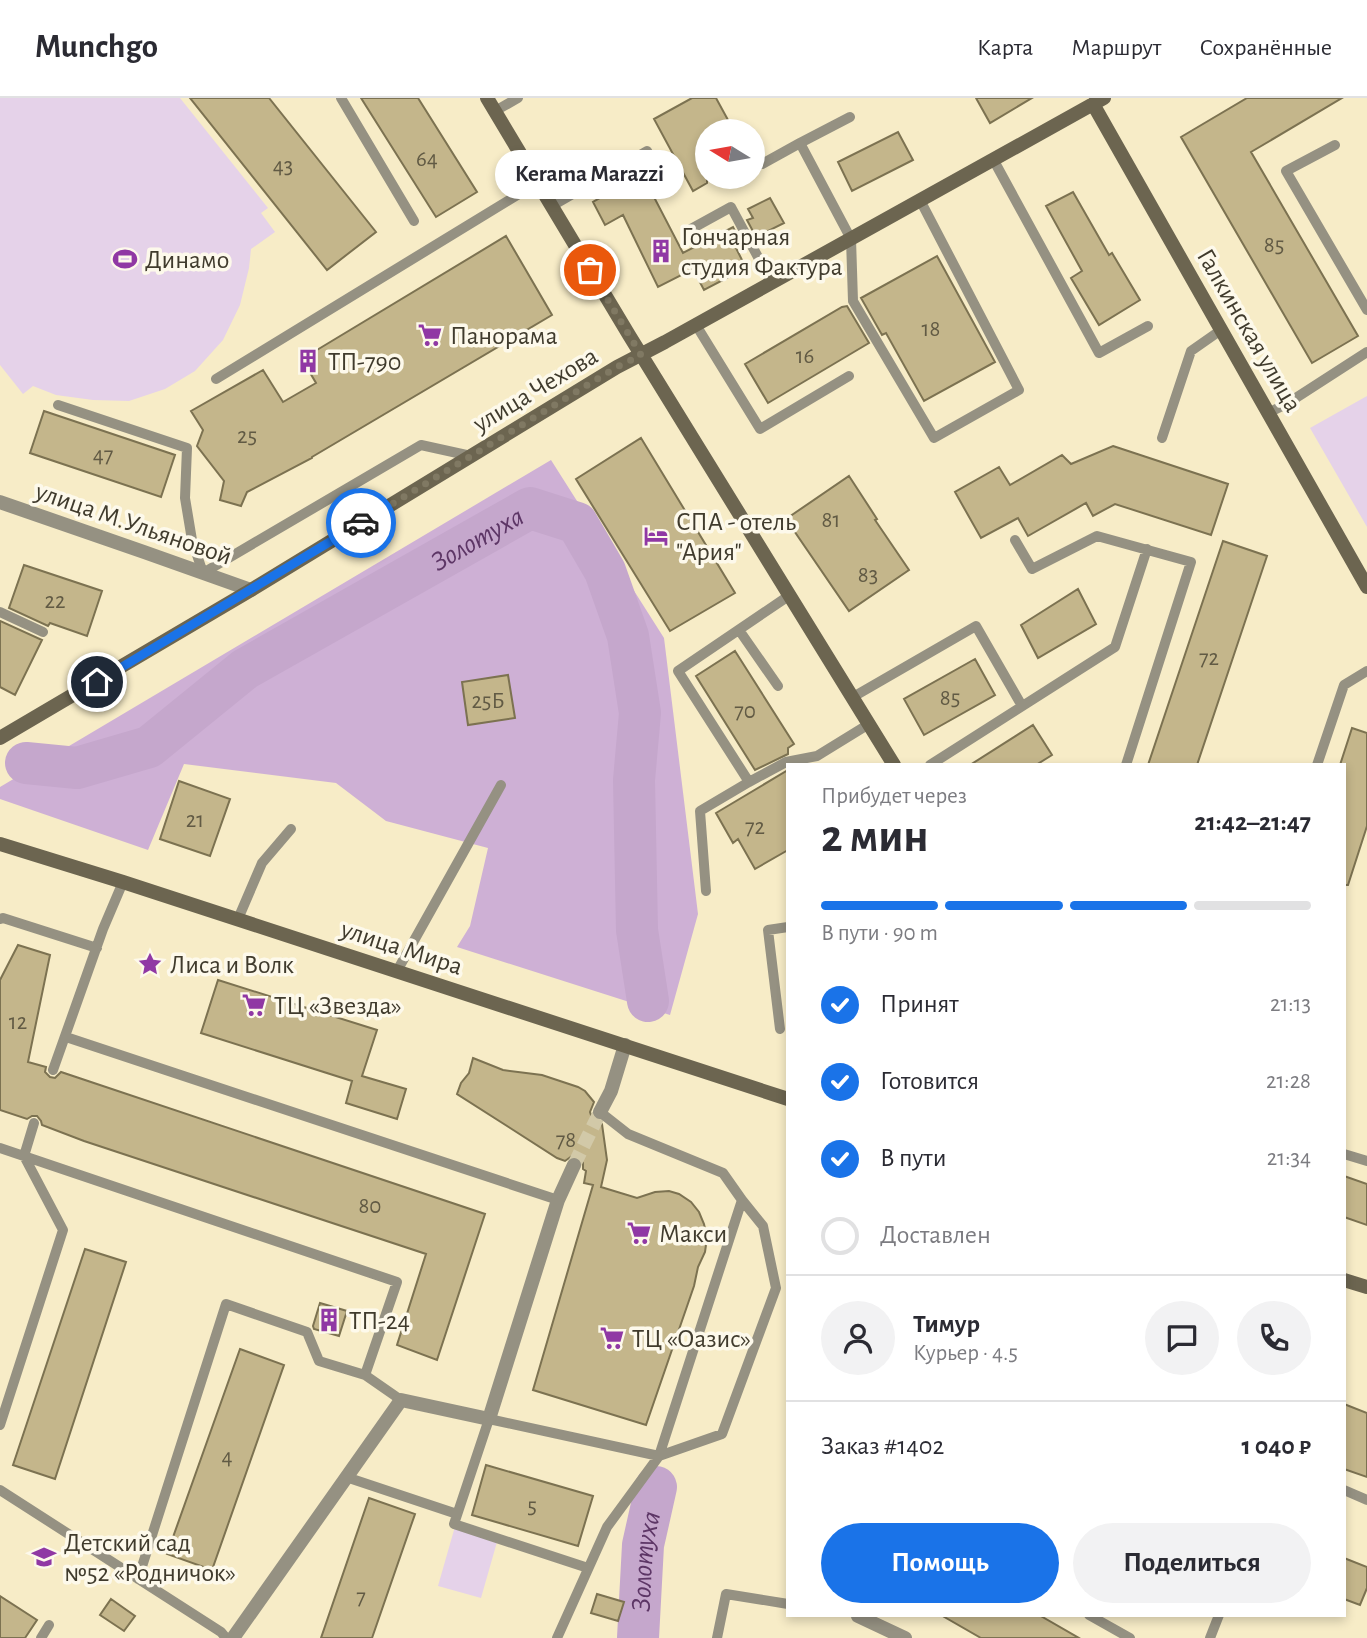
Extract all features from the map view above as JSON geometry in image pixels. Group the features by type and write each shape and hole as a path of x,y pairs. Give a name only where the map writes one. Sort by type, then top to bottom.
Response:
{"street":[{"name":"улица Чехова","path":"0,738 251,590 617,367 851,239 1095,100"},
{"name":"Галкинская улица","path":"1095,100 1221,330 1367,587"},
{"path":"491,104 641,355 893,763"},
{"name":"улица М.Ульяновой","path":"0,502 251,590"},
{"name":"улица Мира","path":"0,845 238,919 786,1099"},
{"path":"600,1112 611,1091 625,1045"},
{"path":"233,1638 401,1400 489,1419 558,1200 574,1165"},
{"path":"1346,1281 1367,1287"},
{"path":"861,1617 896,1636"}],"lane":[{"path":"341,98 414,221"},
{"path":"491,104 517,98"},
{"path":"765,162 850,117"},
{"path":"800,143 851,239 853,301 934,439 1019,390 920,200"},
{"path":"1335,145 1286,171 1367,310"},
{"path":"552,206 647,152 660,174"},
{"path":"993,159 1099,353 1148,326"},
{"path":"216,379 537,183"},
{"path":"691,229 731,207 772,283"},
{"path":"696,325 760,429 849,376"},
{"path":"1163,438 1191,351 1221,330"},
{"path":"1268,413 1367,352"},
{"path":"58,405 187,448 185,498 192,540 203,573 421,445 471,456"},
{"path":"1015,540 1032,569 1097,536 1191,562 1127,763"},
{"path":"933,763 1115,648 1147,549"},
{"path":"749,782 678,671 790,595"},
{"path":"0,612 43,632"},
{"path":"853,697 976,626 1022,706"},
{"path":"739,630 778,687"},
{"path":"1318,763 1344,685 1367,671"},
{"path":"706,891 700,811 786,762 817,756 869,724"},
{"path":"397,971 501,785"},
{"path":"238,919 262,863 291,829"},
{"path":"53,1070 123,882"},
{"path":"0,919 97,948"},
{"path":"780,1029 768,930 786,927"},
{"path":"66,1037 558,1200"},
{"path":"588,1568 454,1524 489,1419 659,1456 722,1434 776,1288 763,1226 723,1173 628,1134 600,1112"},
{"path":"0,1425 63,1230 24,1156 34,1122"},
{"path":"0,1148 397,1282 365,1375"},
{"path":"1346,1155 1367,1161"},
{"path":"557,1638 607,1527 659,1456 742,1200"},
{"path":"138,1579 226,1304 307,1332 319,1361 365,1375 401,1400"},
{"path":"346,1477 457,1514"},
{"path":"0,1490 221,1632 226,1638"},
{"path":"1346,1491 1367,1500"},
{"path":"717,1638 726,1594 786,1604"},
{"path":"1092,1617 1129,1638"},
{"path":"1210,1638 1218,1617"},
{"path":"41,1638 49,1625"}],"shaded area":[{"name":"Динамо","path":"0,98 180,98 268,208 261,213 275,232 251,249 240,305 223,340 195,371 165,389 129,401 93,400 56,395 33,386 23,394 0,365"},
{"path":"1367,396 1367,527 1310,428"},
{"path":"551,460 664,638 698,914 670,1015 457,947 470,926 488,848 386,821 336,783 184,764 148,850 0,799 0,787"},
{"path":"456,1523 499,1535 481,1598 438,1586"}],"building":[{"path":"190,98 269,98 376,232 327,270"},
{"path":"361,98 418,98 477,192 436,217"},
{"path":"692,98 716,98 727,119 695,119 696,189 693,191 654,119"},
{"path":"976,98 1032,98 990,123"},
{"path":"1247,98 1342,98 1251,152 1358,336 1312,363 1181,137"},
{"path":"898,132 913,160 852,191 838,162"},
{"path":"642,174 683,253 733,227 742,244 736,248 746,268 704,290 693,269 658,287 623,215 605,225 593,202"},
{"path":"1073,192 1109,255 1112,253 1140,300 1099,325 1071,278 1082,271 1046,206"},
{"path":"770,198 784,223 756,237 747,220 753,218 748,209"},
{"name":"Панорама","path":"506,236 552,315 312,458 247,492 241,506 220,500 224,481 197,446 203,430 191,411 263,370 283,402 316,383 302,359"},
{"path":"937,256 995,362 924,401 886,333 882,335 861,298"},
{"path":"847,306 869,343 768,403 745,364"},
{"path":"44,411 175,455 161,497 30,453"},
{"name":"СПА - отель \"Ария\"","path":"641,438 735,593 670,631 576,479"},
{"path":"1113,446 1228,484 1211,535 1115,504 1093,516 1086,503 1028,536 1018,518 981,538 955,492 999,467 1010,485 1062,455 1071,464"},
{"path":"849,476 909,570 849,611 786,519"},
{"path":"1223,541 1267,556 1198,763 1149,763"},
{"path":"24,565 102,591 87,636 50,623 48,626 9,608"},
{"path":"1078,589 1096,624 1038,658 1021,625"},
{"path":"0,621 42,640 15,695 0,687"},
{"path":"735,651 794,744 788,748 788,754 755,770 696,676"},
{"path":"975,659 995,695 924,735 904,699"},
{"path":"508,675 515,718 468,725 462,682"},
{"path":"1033,725 1052,755 1039,763 973,763"},
{"path":"1352,728 1367,733 1367,826 1348,885 1346,763 1341,763"},
{"path":"786,771 786,851 755,869 738,839 733,843 716,813"},
{"path":"179,781 230,799 210,856 160,839"},
{"path":"18,945 50,955 28,1062 46,1067 45,1072 50,1077 55,1078 61,1072 485,1214 437,1360 397,1345 426,1254 84,1141 42,1125 37,1116 27,1119 0,1110 0,980"},
{"name":"ТЦ «Звезда»","path":"218,980 377,1030 362,1076 406,1089 397,1119 346,1103 352,1081 201,1033"},
{"name":"ТЦ «Оазис»","path":"473,1058 503,1070 542,1075 585,1091 594,1102 590,1112 592,1118 602,1124 607,1160 601,1187 637,1198 669,1191 691,1202 699,1212 707,1238 705,1252 646,1425 533,1390 593,1185 584,1183 586,1171 579,1157 572,1156 565,1161 557,1158 457,1094 469,1073"},
{"path":"1346,1177 1367,1184 1367,1225 1346,1218"},
{"path":"85,1249 126,1262 55,1479 13,1465"},
{"name":"ТП-24","path":"320,1303 347,1311 339,1336 314,1329"},
{"path":"240,1349 284,1365 212,1570 167,1554"},
{"path":"1346,1405 1367,1413 1367,1477 1346,1470"},
{"path":"486,1465 593,1496 578,1546 472,1515"},
{"path":"369,1498 415,1514 372,1638 321,1638"},
{"path":"1346,1559 1367,1567 1367,1588 1360,1605 1346,1600"},
{"path":"597,1594 624,1602 618,1621 591,1613"},
{"path":"0,1596 37,1620 25,1638 0,1638"},
{"path":"111,1599 135,1616 124,1631 100,1615"},
{"path":"944,1617 1042,1617 1079,1638 981,1638"}],"waterway":[{"name":"Золотуха","path":"26,763 77,768 149,747 245,669 530,508 577,523 605,571 628,636 640,713 634,780 637,930 648,1001"},
{"name":"Золотуха","path":"638,1638 643,1545 656,1487"}],"tunnel":[{"path":"574,1165 600,1112"}],"way so far":[{"path":"361,523 641,355 590,270"}],"place":[{"name":"Гончарная студия Фактура","path":"661,251"},
{"name":"Динамо","path":"125,259"},
{"name":"Kerama Marazzi","path":"590,270"},
{"name":"Панорама","path":"430,335"},
{"name":"ТП-790","path":"308,361"},
{"name":"СПА - отель \"Ария\"","path":"656,536"},
{"name":"Лиса и Волк","path":"150,964"},
{"name":"ТЦ «Звезда»","path":"254,1005"},
{"name":"Макси","path":"639,1233"},
{"name":"ТП-24","path":"329,1320"},
{"name":"ТЦ «Оазис»","path":"612,1338"},
{"name":"Детский сад №52 «Родничок»","path":"44,1557"}],"route":[{"path":"97,682 361,523"}]}
